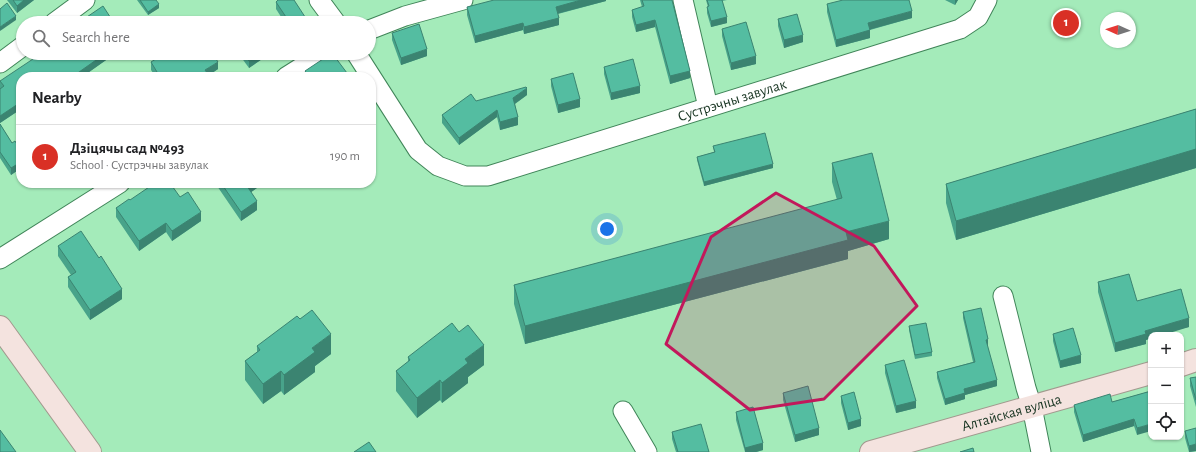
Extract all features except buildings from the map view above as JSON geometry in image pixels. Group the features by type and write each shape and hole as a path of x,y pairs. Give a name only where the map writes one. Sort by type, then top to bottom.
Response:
{"main road":[{"path":"0,327 90,452"},
{"path":"1184,364 1196,360"},
{"name":"Алтайская вуліца","path":"871,452 1148,374"}],"street":[{"path":"63,16 85,0"},
{"path":"319,0 331,16"},
{"path":"376,27 405,16 463,0"},
{"path":"683,0 708,106"},
{"name":"Сустрэчны завулак","path":"376,84 418,150 438,166 464,176 488,176 708,106 960,29 978,17 987,0"},
{"path":"0,63 16,51"},
{"path":"294,72 313,60"},
{"name":"Сустрэчны завулак","path":"360,60 368,72"},
{"path":"0,259 112,188"},
{"path":"1003,296 1032,407 1041,452"},
{"path":"622,412 648,452"}],"highlighted area":[{"path":"776,193 874,246 917,306 824,399 750,410 666,344 711,237"}],"place":[{"name":"Дзіцячы сад №493","path":"1066,23"}]}
